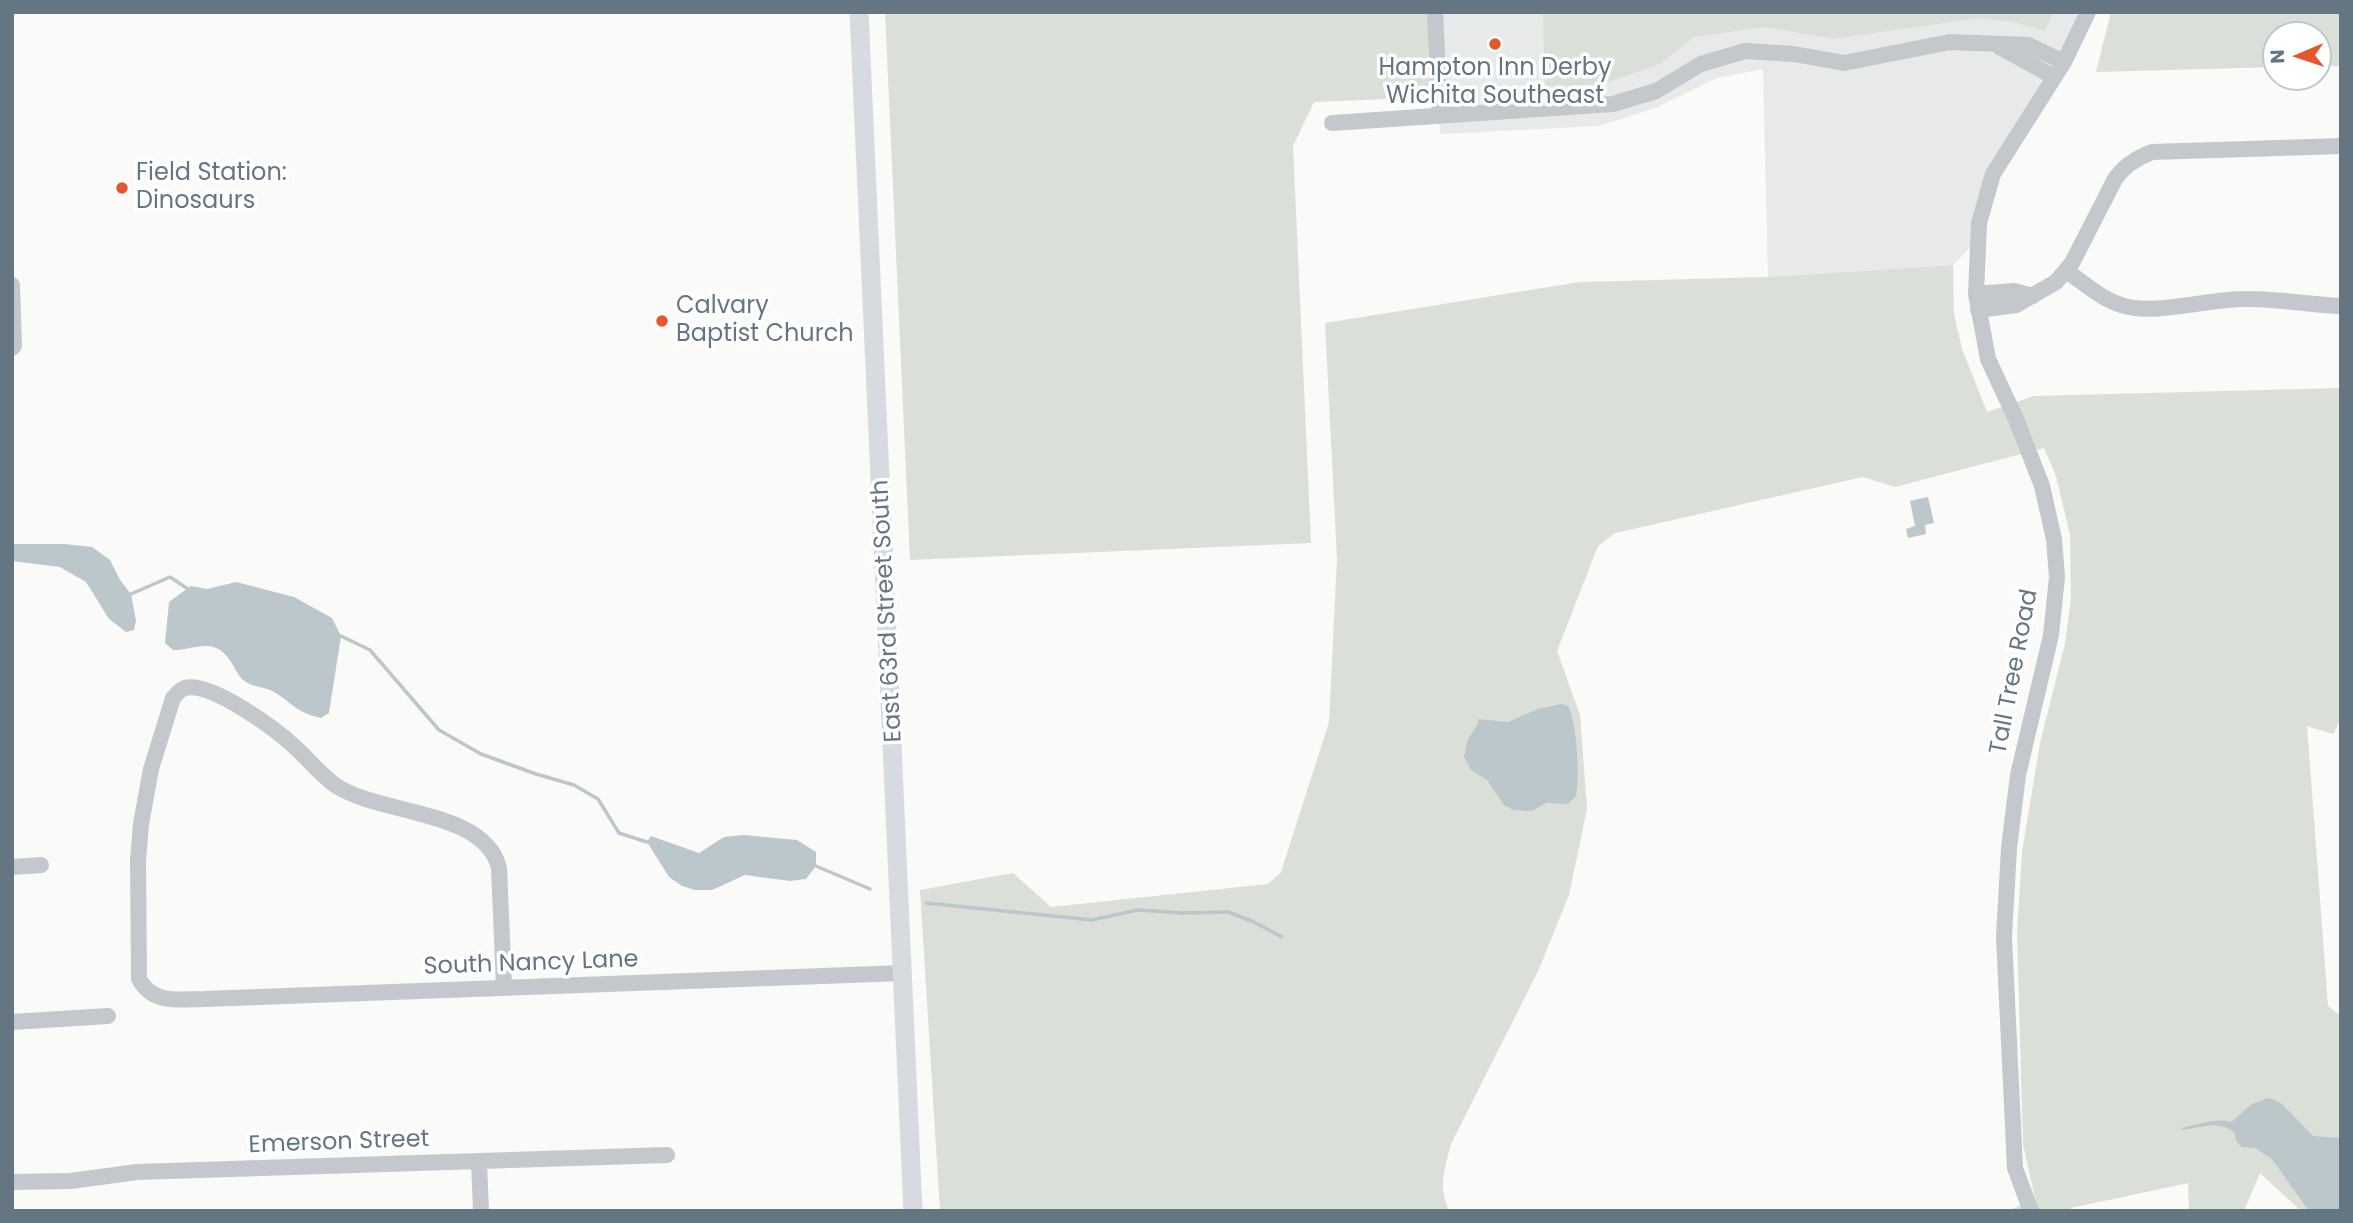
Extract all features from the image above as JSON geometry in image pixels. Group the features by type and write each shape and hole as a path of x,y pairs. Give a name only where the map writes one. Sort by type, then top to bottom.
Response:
{"main road":[{"name":"East 63rd Street South","path":"859,12 913,1211"}],"street":[{"path":"1435,12 1440,116"},
{"name":"Tall Tree Road","path":"2031,1211 2015,1168 2005,924 2009,848 2018,775 2051,635 2057,576 2054,539 2042,486 1989,359 1977,302 1979,223 1993,174 2064,62 2088,12"},
{"path":"1332,123 1614,104 1656,91 1701,64 1745,51 1794,54 1844,63 1950,42 2028,45 2064,62"},
{"path":"1996,44 2054,77"},
{"path":"1977,302 2014,291 2033,296 2056,282 2072,263 2115,179 2123,169 2142,155 2152,152 2341,146"},
{"path":"2066,271 2113,301 2128,307 2154,309 2244,299 2341,306"},
{"path":"12,285 12,348"},
{"name":"South Nancy Lane","path":"503,987 499,869 493,851 486,843 460,827 347,793 327,779 296,748 254,715 200,688 184,689 173,698 151,769 141,824 138,860 139,979 148,992 160,999 503,987 903,973"},
{"path":"12,867 41,865"},
{"path":"12,1022 108,1016"},
{"name":"Emerson Street","path":"12,1182 70,1181 137,1172 479,1168 667,1155"},
{"path":"479,1168 481,1211"}],"shaded area":[{"path":"885,12 1432,12 1435,97 1314,102 1293,146 1311,543 910,560"},
{"path":"1434,12 2087,12 1993,174 1978,239 1953,265 1768,277 1763,69 1717,78 1655,108 1599,126 1440,134"},
{"path":"1543,12 2053,12 2045,31 2014,22 1978,18 1834,39 1765,27 1694,37 1660,64 1603,84 1545,87"},
{"path":"2111,12 2341,12 2341,66 2332,66 2332,21 2262,21 2262,67 2096,72"},
{"path":"1953,265 1954,314 1962,349 1987,412 2034,396 2341,388 2341,718 2333,734 2307,726 2328,1006 2341,1016 2341,1211 2301,1211 2260,1173 2244,1211 2189,1211 2188,1183 2071,1208 2070,1211 2008,1211 2035,1198 2023,1144 2017,932 2022,852 2040,743 2065,644 2071,598 2070,535 2056,476 2044,448 1895,487 1863,477 1615,533 1598,546 1557,651 1580,715 1587,809 1569,895 1539,969 1451,1144 1443,1185 1449,1211 940,1211 920,890 1013,873 1051,907 1268,884 1281,872 1329,722 1337,559 1325,323 1580,282 1768,277"},
{"path":"1928,497 1934,523 1925,525 1926,534 1908,538 1906,529 1915,526 1910,501"},
{"path":"12,544 92,547 110,560 131,594 136,621 134,630 126,632 109,619 86,582 60,567 12,561"},
{"path":"236,582 294,597 332,618 341,636 329,713 321,718 312,716 274,692 247,683 229,659 216,648 206,646 173,650 165,643 169,602 191,586 207,589"},
{"path":"1561,704 1568,706 1576,736 1576,796 1568,804 1546,803 1532,811 1513,810 1504,805 1487,780 1471,770 1464,757 1468,739 1478,724 1478,719 1508,722 1538,709"},
{"path":"743,835 797,840 816,852 816,866 806,879 790,881 745,875 712,890 695,890 682,886 669,877 647,842 651,836 699,853 724,837"},
{"path":"2268,1098 2283,1105 2313,1136 2341,1138 2341,1211 2309,1211 2272,1159 2255,1148 2242,1147 2236,1141 2235,1133 2229,1129 2216,1125 2182,1130 2213,1121 2231,1122 2252,1104"}],"waterway":[{"path":"131,594 170,577 188,589"},
{"path":"341,636 370,650 439,730 481,754 574,785 598,799 619,833 647,842"},
{"path":"816,866 870,889"},
{"path":"926,903 1092,920 1138,910 1228,912 1282,937"}],"place":[{"name":"Hampton Inn Derby Wichita Southeast","path":"1495,44"},
{"name":"Field Station: Dinosaurs","path":"122,188"},
{"name":"Calvary Baptist Church","path":"662,321"}]}
